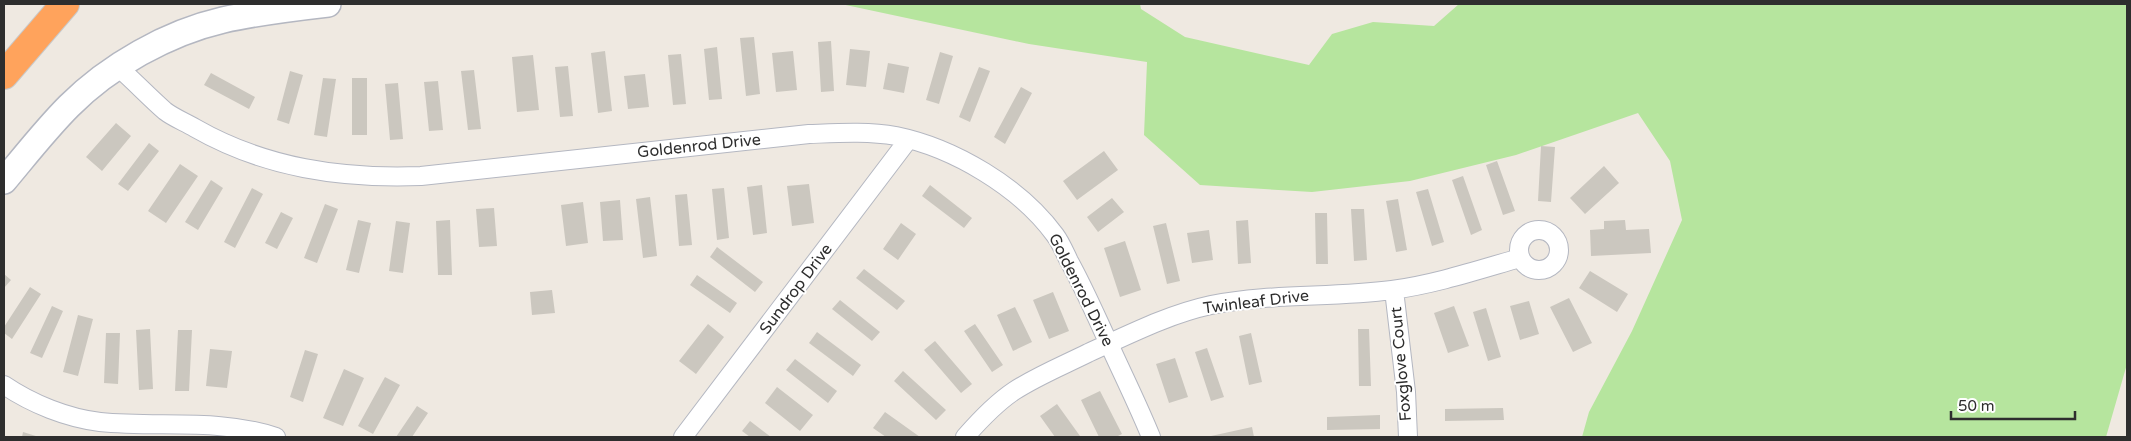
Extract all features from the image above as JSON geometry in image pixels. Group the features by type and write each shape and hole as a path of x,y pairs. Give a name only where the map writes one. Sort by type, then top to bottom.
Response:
{"highway":[{"path":"4,75 65,4"}],"main road":[{"path":"4,180 69,106 118,67 183,32 223,20 328,4"}],"street":[{"name":"Goldenrod Drive","path":"118,67 166,112 214,139 256,157 291,167 342,175 422,176 809,134 844,132 896,136 948,154 978,168 1011,190 1036,213 1056,236 1085,290 1151,437"},
{"name":"Sundrop Drive","path":"683,437 908,140"},
{"name":"Twinleaf Drive","path":"965,437 1014,391 1058,367 1181,313 1212,305 1276,297 1361,294 1394,290 1449,279 1520,258"},
{"name":"Foxglove Court","path":"1394,290 1406,392 1408,437"},
{"path":"4,385 51,410 99,422 225,427 253,430 269,436"}],"green space":[{"path":"841,4 1140,4 1141,9 1185,37 1309,65 1332,34 1373,22 1434,26 1459,4 2127,4 2127,364 2106,437 1582,437 1589,412 1632,331 1682,220 1670,161 1638,113 1516,155 1410,181 1312,192 1200,185 1144,135 1147,62 1029,44"}],"building":[{"path":"754,37 760,94 746,96 740,38"},
{"path":"831,41 834,91 821,92 818,42"},
{"path":"717,47 722,99 709,100 704,49"},
{"path":"850,49 870,51 866,87 846,85"},
{"path":"605,51 612,111 598,113 591,53"},
{"path":"793,51 797,90 776,92 772,53"},
{"path":"940,52 953,56 939,104 926,100"},
{"path":"681,54 686,104 673,105 668,55"},
{"path":"533,55 539,110 517,112 512,57"},
{"path":"888,63 909,67 904,93 883,89"},
{"path":"568,66 573,116 560,117 555,67"},
{"path":"979,67 990,71 970,122 959,117"},
{"path":"474,70 481,129 468,130 461,71"},
{"path":"290,71 303,75 289,124 277,120"},
{"path":"211,73 255,97 249,109 204,85"},
{"path":"645,74 649,107 628,109 624,76"},
{"path":"323,78 336,79 327,137 314,135"},
{"path":"352,78 367,78 367,135 352,135"},
{"path":"438,81 443,130 429,131 424,82"},
{"path":"398,83 403,139 390,140 385,84"},
{"path":"1021,87 1032,93 1005,144 994,137"},
{"path":"116,123 131,136 102,171 86,157"},
{"path":"149,143 159,151 128,191 118,184"},
{"path":"1541,146 1555,147 1551,202 1538,201"},
{"path":"1104,151 1118,170 1077,200 1063,181"},
{"path":"1497,161 1515,211 1503,215 1486,165"},
{"path":"180,164 198,176 166,223 148,211"},
{"path":"1604,166 1619,183 1585,214 1570,198"},
{"path":"1463,176 1482,230 1471,235 1452,180"},
{"path":"211,180 223,188 198,230 185,222"},
{"path":"809,184 814,223 792,226 787,186"},
{"path":"762,185 767,233 753,235 747,187"},
{"path":"930,185 972,218 964,228 922,196"},
{"path":"252,188 263,194 235,248 224,242"},
{"path":"724,188 729,238 717,240 712,189"},
{"path":"1428,189 1444,242 1432,246 1416,192"},
{"path":"687,194 692,245 679,246 675,195"},
{"path":"650,197 657,256 643,258 636,199"},
{"path":"1112,198 1124,212 1098,232 1087,217"},
{"path":"1398,199 1407,250 1396,252 1386,201"},
{"path":"620,200 623,240 603,241 600,202"},
{"path":"583,202 588,243 566,246 561,205"},
{"path":"325,204 338,209 317,263 304,258"},
{"path":"494,208 497,246 479,247 476,209"},
{"path":"1351,209 1364,209 1367,260 1354,261"},
{"path":"281,212 293,218 277,249 265,243"},
{"path":"1315,213 1327,213 1328,264 1316,264"},
{"path":"358,220 371,223 359,273 346,270"},
{"path":"450,220 452,275 438,275 436,221"},
{"path":"1248,220 1251,263 1238,264 1236,221"},
{"path":"1625,220 1626,230 1649,229 1651,253 1591,256 1590,230 1604,229 1604,221"},
{"path":"396,221 410,223 403,273 389,271"},
{"path":"901,223 916,234 898,260 883,249"},
{"path":"1166,223 1180,281 1167,284 1153,226"},
{"path":"1209,230 1213,260 1192,263 1187,233"},
{"path":"1125,241 1141,290 1120,297 1104,248"},
{"path":"717,247 763,282 755,292 710,257"},
{"path":"864,269 905,301 897,310 856,278"},
{"path":"1590,271 1628,294 1617,312 1579,288"},
{"path":"4,274 11,280 4,288"},
{"path":"697,275 737,303 730,313 690,285"},
{"path":"30,287 41,294 12,339 4,333 4,327"},
{"path":"552,290 555,313 532,315 530,292"},
{"path":"1053,292 1069,331 1049,339 1033,300"},
{"path":"1569,298 1592,343 1573,352 1550,307"},
{"path":"840,300 880,332 872,341 832,309"},
{"path":"1529,301 1539,334 1520,340 1510,306"},
{"path":"52,306 63,311 42,358 30,353"},
{"path":"1454,306 1469,346 1448,353 1434,313"},
{"path":"1015,307 1032,342 1013,351 997,315"},
{"path":"1486,308 1501,357 1488,361 1473,312"},
{"path":"78,315 93,319 78,376 63,372"},
{"path":"708,324 724,337 696,374 679,361"},
{"path":"975,324 1003,365 992,372 964,331"},
{"path":"150,329 153,389 139,390 136,330"},
{"path":"1358,329 1369,329 1371,386 1359,386"},
{"path":"178,330 192,330 189,391 175,391"},
{"path":"817,332 861,365 853,376 809,343"},
{"path":"106,333 120,333 118,384 104,383"},
{"path":"1251,333 1262,382 1249,385 1239,336"},
{"path":"935,341 972,384 961,393 924,350"},
{"path":"1207,348 1224,397 1211,401 1195,352"},
{"path":"210,349 232,351 227,388 206,386"},
{"path":"305,350 318,354 303,402 290,397"},
{"path":"1175,358 1188,397 1169,403 1156,364"},
{"path":"795,359 837,391 828,403 786,370"},
{"path":"344,369 364,378 343,426 323,418"},
{"path":"903,371 946,410 936,420 894,381"},
{"path":"385,377 400,385 373,434 358,426"},
{"path":"777,387 813,415 800,431 765,403"},
{"path":"1100,391 1122,434 1116,437 1099,437 1081,400"},
{"path":"1057,404 1079,437 1055,437 1040,416"},
{"path":"417,406 428,413 412,437 396,437"},
{"path":"1503,408 1504,420 1445,421 1445,409"},
{"path":"885,412 920,437 886,437 873,428"},
{"path":"1380,415 1380,429 1327,430 1327,417"},
{"path":"750,421 771,437 750,437 742,431"},
{"path":"1252,427 1254,437 1211,437 1211,436"},
{"path":"23,432 39,437 22,437"}]}
